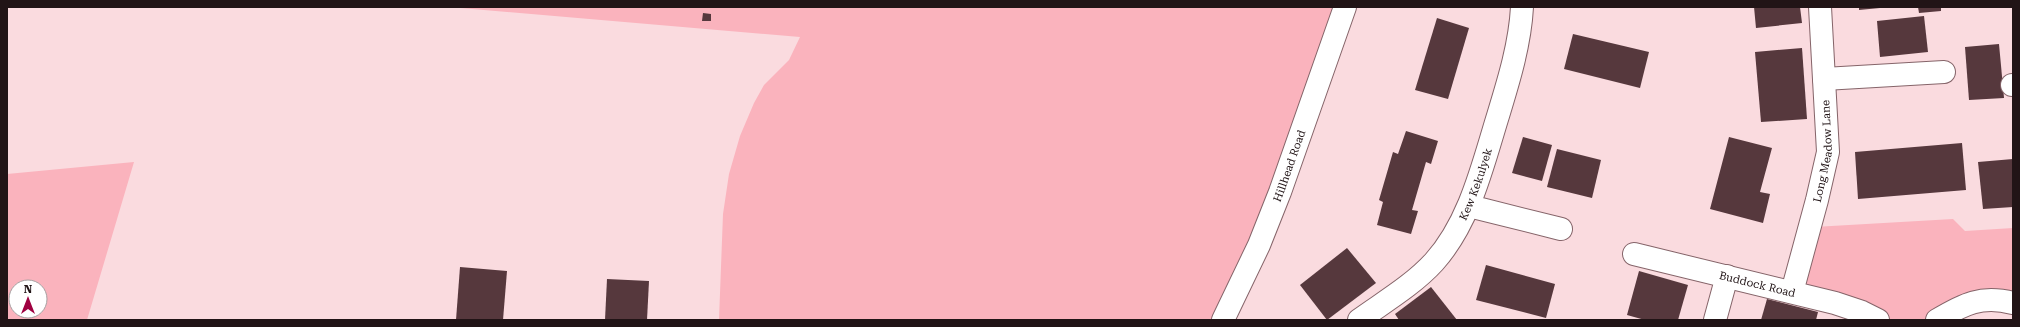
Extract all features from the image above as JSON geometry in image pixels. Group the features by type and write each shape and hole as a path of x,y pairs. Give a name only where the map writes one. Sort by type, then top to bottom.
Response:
{"street":[{"name":"Hillhead Road","path":"1223,320 1259,245 1280,192 1345,7"},
{"name":"Kew Kekulyek","path":"1359,320 1399,291 1434,262 1455,232 1469,206 1508,84 1521,29 1522,7"},
{"name":"Long Meadow Lane","path":"1792,292 1817,200 1828,152 1820,7"},
{"path":"1824,79 1944,72"},
{"path":"1469,206 1561,229"},
{"name":"Buddock Road","path":"1634,254 1835,303 1862,312 1878,320"},
{"path":"1715,320 1726,276"},
{"path":"1937,320 1957,308 1974,301 1987,299 2013,303"}],"shaded area":[{"path":"449,7 1344,7 1221,320 719,320 723,214 729,174 740,136 754,103 764,85 789,60 800,37"},
{"path":"134,162 87,320 7,320 7,174"},
{"path":"1953,219 1965,231 2013,228 2013,300 1933,320 1883,320 1796,290 1814,227"}],"building":[{"path":"1754,7 1800,7 1802,23 1756,28"},
{"path":"1859,7 1880,7 1880,8 1859,10"},
{"path":"1918,7 1941,7 1941,11 1919,13"},
{"path":"703,13 711,14 711,21 702,21"},
{"path":"1924,16 1928,52 1880,57 1877,21"},
{"path":"1437,18 1469,28 1448,99 1415,90"},
{"path":"1573,34 1649,52 1640,88 1564,69"},
{"path":"1999,44 2004,98 1969,100 1965,47"},
{"path":"1802,48 1807,119 1761,122 1755,52"},
{"path":"1406,131 1438,141 1431,164 1426,162 1412,210 1418,211 1411,234 1377,225 1383,202 1379,200 1393,152 1398,154"},
{"path":"1523,137 1552,145 1542,181 1512,173"},
{"path":"1729,137 1772,148 1760,192 1770,194 1763,223 1710,209"},
{"path":"1962,143 1966,190 1858,199 1855,152"},
{"path":"1557,149 1601,160 1592,198 1547,187"},
{"path":"2013,159 2013,207 1983,209 1978,162"},
{"path":"1347,248 1376,283 1327,320 1300,285"},
{"path":"1486,265 1555,284 1546,318 1476,300"},
{"path":"460,267 507,271 503,320 456,320"},
{"path":"1639,271 1688,285 1678,320 1645,320 1627,315"},
{"path":"607,279 649,281 647,320 605,320"},
{"path":"1431,287 1457,320 1399,320 1395,314"},
{"path":"1767,299 1818,312 1816,320 1761,320"}]}
